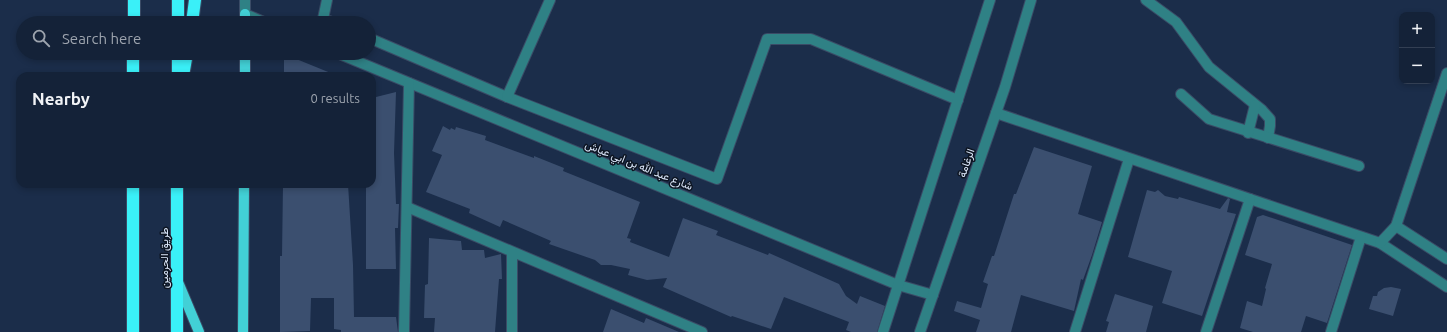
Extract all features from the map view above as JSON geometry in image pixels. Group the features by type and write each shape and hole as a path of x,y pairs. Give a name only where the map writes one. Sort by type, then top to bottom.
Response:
{"highway":[{"path":"178,0 178,16"},
{"path":"193,16 196,0"},
{"path":"133,1 134,16"},
{"path":"134,60 134,72"},
{"path":"178,60 178,72"},
{"path":"184,72 186,60"},
{"path":"133,188 133,332"},
{"name":"طريق الحرمين","path":"177,188 177,332"}],"main road":[{"path":"244,72 245,60"},
{"path":"243,332 244,188"},
{"path":"177,280 199,332"}],"street":[{"path":"245,0 245,16"},
{"path":"324,16 327,0"},
{"path":"507,97 550,0"},
{"path":"883,332 990,0"},
{"name":"الرغامة","path":"920,332 996,113 1031,0"},
{"path":"1146,0 1176,22 1209,67 1270,119 1268,138"},
{"path":"376,41 507,97 717,179 767,40 811,39 958,100"},
{"name":"شارع عبد الله بن ابي عياش","path":"354,60 898,285 932,295"},
{"path":"1380,243 1396,226 1447,73"},
{"path":"404,332 409,83"},
{"path":"1181,94 1208,119 1359,166"},
{"path":"1248,132 1255,105"},
{"path":"996,113 1380,243 1447,287"},
{"path":"1075,332 1129,159"},
{"path":"1206,332 1250,199"},
{"path":"407,207 702,332"},
{"path":"1396,226 1447,259"},
{"path":"1331,332 1361,237"},
{"path":"512,252 512,332"}],"building":[{"path":"284,60 299,60 328,72 284,72"},
{"path":"396,92 394,153 396,204 399,204 398,228 395,228 396,269 366,269 366,188 376,188 376,97"},
{"path":"443,126 450,130 451,128 455,130 456,127 486,136 485,140 534,158 534,156 564,168 563,171 640,202 627,238 631,239 630,242 669,257 683,218 718,231 716,235 768,255 769,253 839,284 846,296 857,304 860,296 885,306 877,332 851,332 846,330 849,322 784,297 771,329 732,316 731,317 663,287 667,278 647,280 628,275 630,269 611,265 601,265 595,260 549,244 551,241 503,220 500,227 469,213 470,209 426,192 442,155 432,151"},
{"path":"1034,147 1092,166 1078,214 1102,222 1092,255 1083,280 1081,279 1074,311 1021,295 1011,332 976,332 980,320 954,311 957,301 981,308 988,284 983,282 992,256 994,256 1014,194 1016,194"},
{"path":"283,188 348,188 353,265 354,317 396,317 398,332 341,332 341,330 334,329 334,298 311,298 310,331 280,332 280,256 282,256"},
{"path":"1147,190 1155,192 1158,190 1165,196 1178,199 1179,197 1220,209 1228,198 1230,199 1227,212 1236,214 1202,316 1162,303 1172,271 1128,257"},
{"path":"1263,215 1352,245 1327,323 1306,316 1301,332 1253,332 1240,328 1247,301 1262,306 1265,288 1272,264 1245,255 1257,217"},
{"path":"429,238 461,241 462,250 484,250 485,258 501,254 502,279 499,279 495,332 434,332 435,318 424,318 425,285 428,284"},
{"path":"1391,287 1401,289 1393,316 1369,309 1373,296 1377,296 1378,292 1384,288"},
{"path":"1115,294 1153,306 1146,332 1106,332 1109,322 1106,321"},
{"path":"611,309 644,323 646,318 679,332 603,332"}]}
